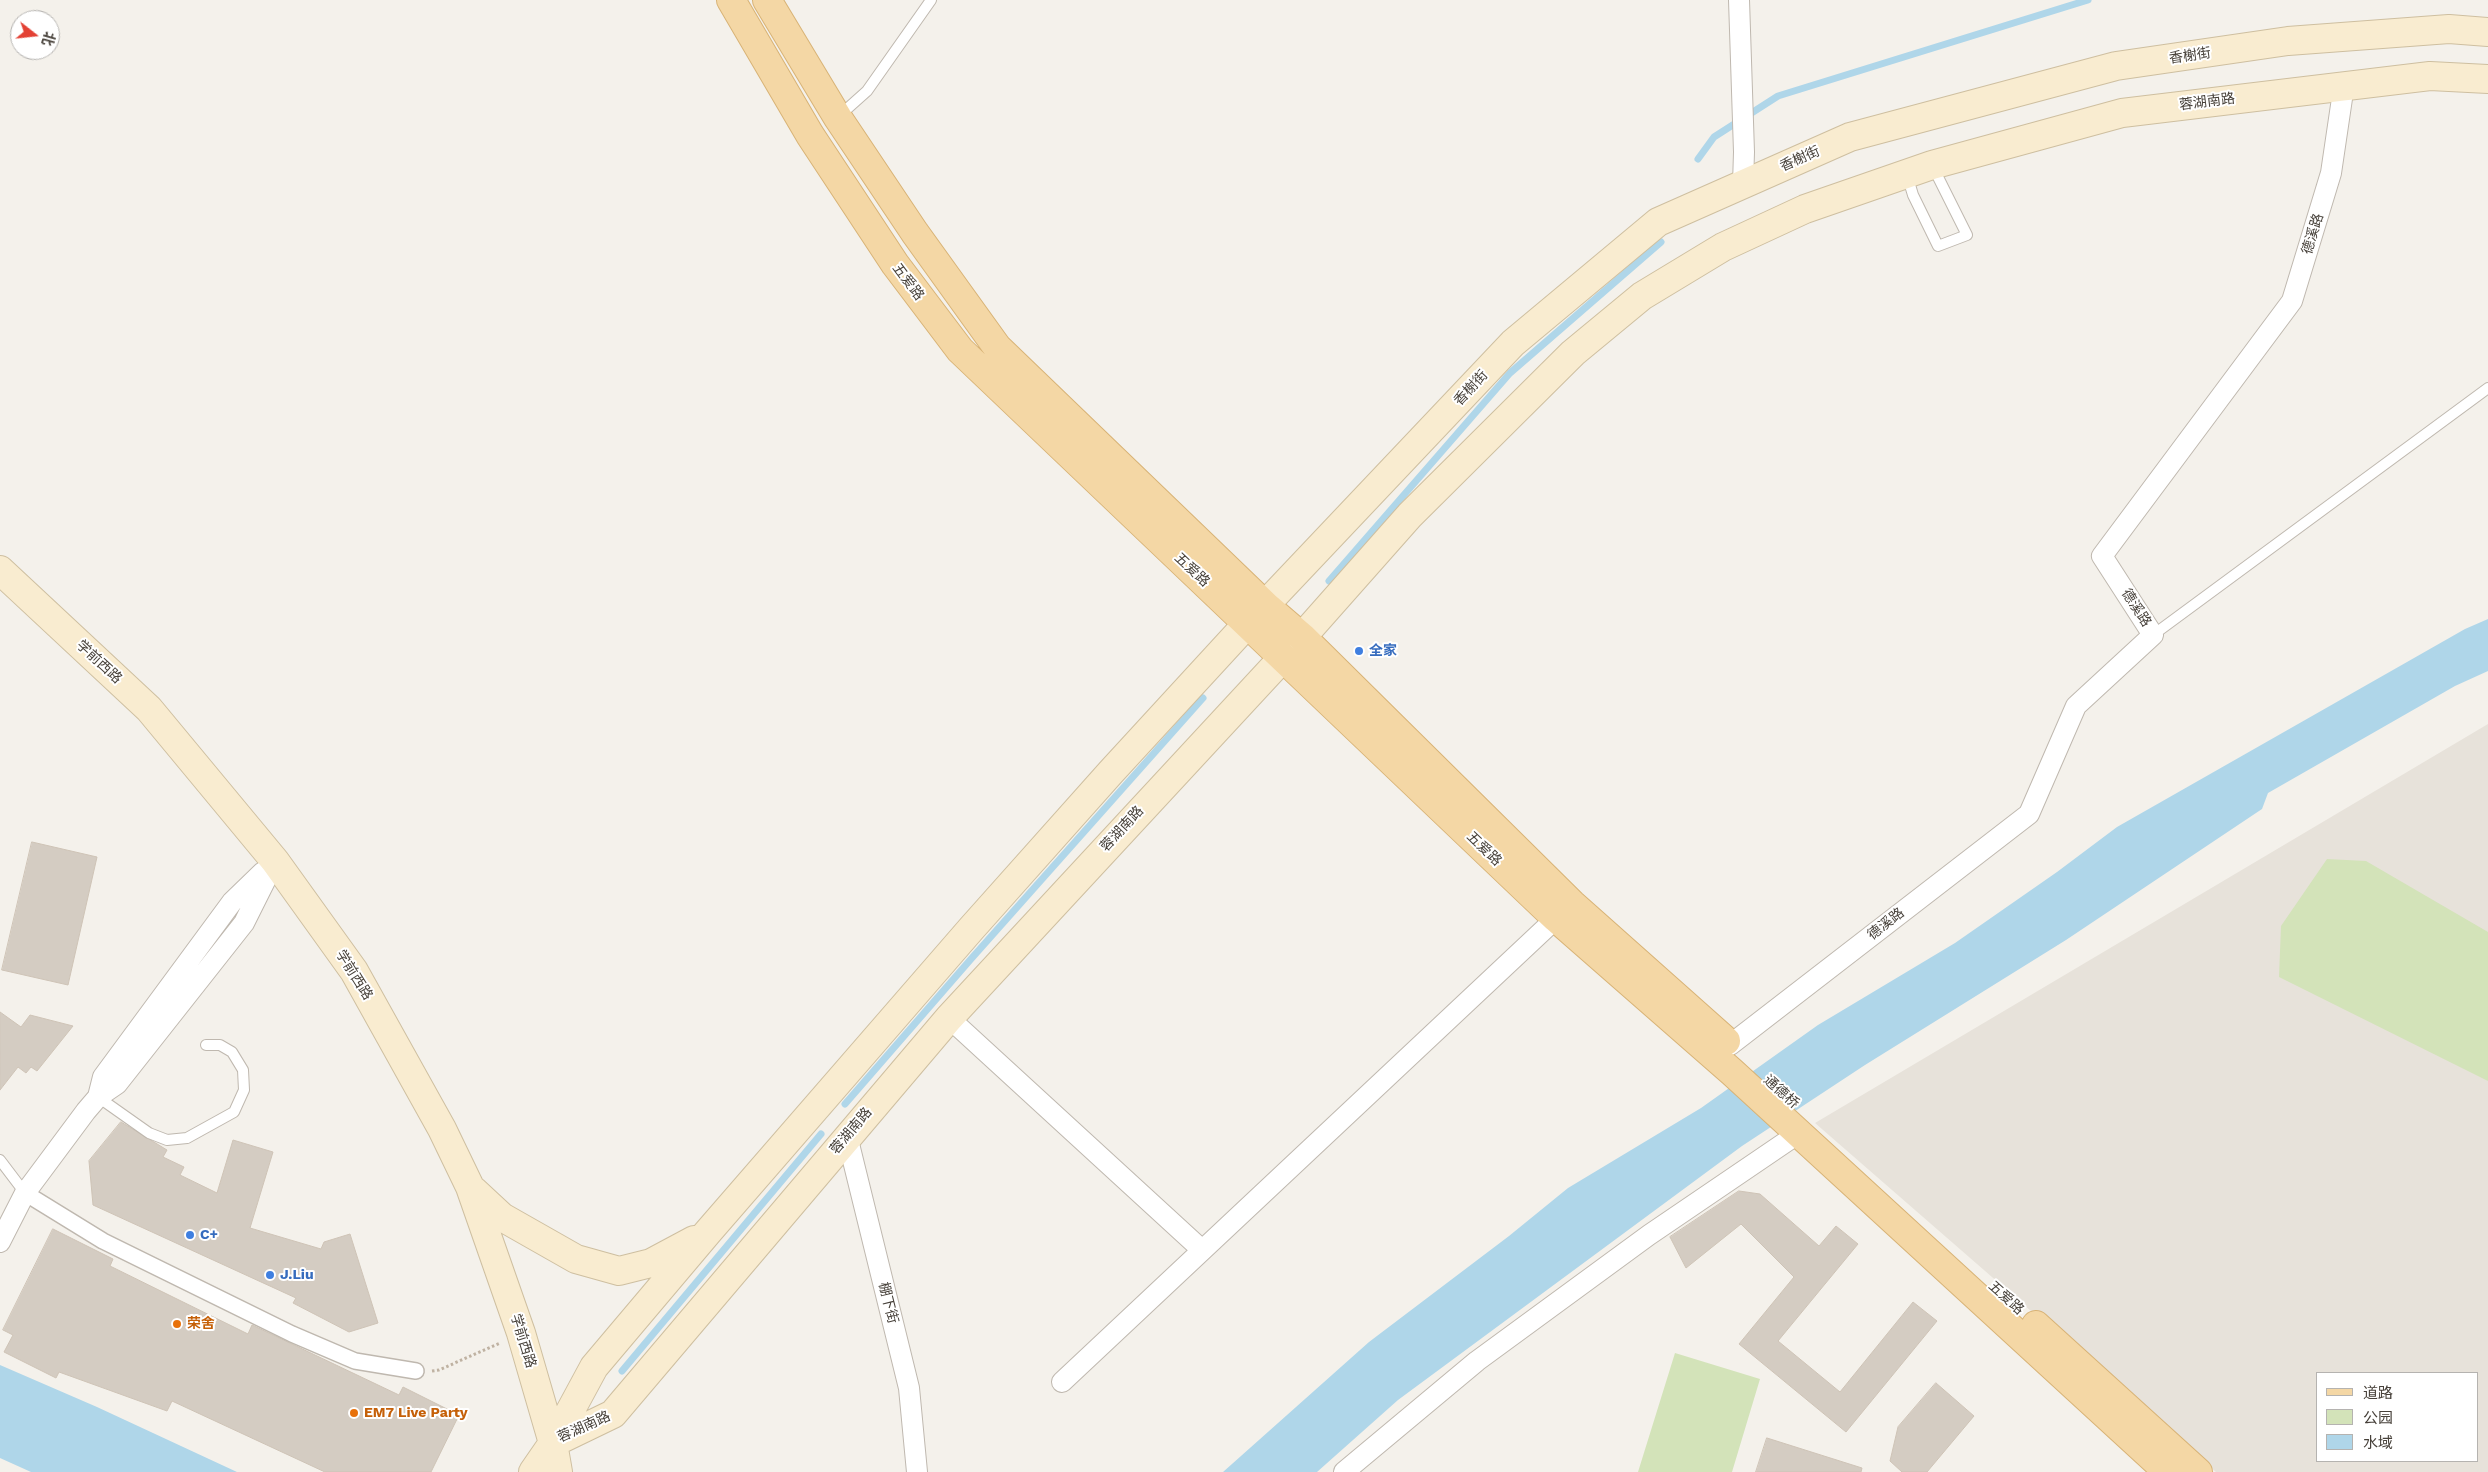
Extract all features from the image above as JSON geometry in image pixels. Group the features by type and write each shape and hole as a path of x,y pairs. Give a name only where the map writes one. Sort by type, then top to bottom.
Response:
{"main road":[{"name":"五爱路","path":"731,0 831,167 895,264 960,350 1257,615 1302,637 1564,911"},
{"name":"五爱路","path":"767,0 838,118 915,234 997,347 1257,615 1282,657 1564,911 1736,1059"},
{"name":"香榭街","path":"1257,615 1513,343 1658,222 1850,137 2116,66 2288,41 2449,29 2488,32"},
{"name":"蓉湖南路","path":"553,1443 613,1414 949,1018 1302,637 1410,515 1573,353 1642,296 1723,247 1805,209 1919,169 2122,112 2430,76 2488,79"},
{"path":"0,548 12,587"},
{"name":"学前西路","path":"0,570 12,587 149,709 275,861 354,971 442,1129 470,1187 521,1333 553,1443 558,1472"},
{"name":"蓉湖南路","path":"553,1443 594,1367 708,1232 991,906 1257,615"},
{"name":"通德桥","path":"1736,1059 1807,1128"},
{"path":"818,1107 847,1136"},
{"name":"五爱路","path":"1807,1128 2168,1472"},
{"name":"五爱路","path":"1807,1128 2198,1472"},
{"path":"470,1187 502,1217 576,1259 619,1270 651,1263 708,1232"},
{"path":"533,1472 553,1443"}],"street":[{"path":"1739,0 1744,152 1743,184"},
{"name":"德溪路","path":"1736,1059 2029,814 2076,706 2153,635 2102,556 2292,301 2331,173 2344,85"},
{"path":"2,1238 25,1193 98,1097 103,1077 232,902 275,861"},
{"path":"1062,1382 1564,911"},
{"path":"949,1018 1202,1250"},
{"path":"1344,1472 1477,1361 1649,1236 1807,1128"},
{"name":"棚下街","path":"847,1136 908,1388 917,1472"},
{"path":"25,1193 103,1241 292,1334 355,1361 416,1371"}],"lane":[{"path":"838,118 867,91 931,0"},
{"path":"1919,169 1967,235 1938,246 1913,195 1919,169"},
{"path":"2153,635 2488,388"},
{"path":"98,1097 149,1133 167,1140 187,1138 234,1112 244,1090 243,1070 232,1052 220,1045 206,1045"},
{"path":"0,1160 25,1193"}],"path":[{"path":"439,1370 521,1333"}],"shaded area":[{"path":"2488,724 2488,1472 2216,1472 1815,1123"}],"green space":[{"path":"2327,859 2366,861 2488,932 2488,1081 2279,977 2281,926"},
{"path":"1675,1353 1760,1379 1732,1472 1638,1472"}],"water":[{"path":"2488,619 2488,671 2455,686 2268,793 2262,809 2066,940 1865,1065 1742,1146 1398,1400 1317,1472 1223,1472 1369,1342 1509,1236 1568,1188 1701,1108 1818,1025 1955,943 2057,872 2117,827 2465,629"},
{"path":"0,1365 97,1407 237,1472 31,1472 0,1458"}],"building":[{"path":"32,842 97,857 68,985 2,970"},
{"path":"0,1012 21,1027 30,1015 73,1026 37,1071 31,1067 26,1073 18,1067 0,1090"},
{"path":"121,1122 167,1150 163,1157 184,1167 180,1175 217,1193 233,1140 273,1152 250,1228 321,1249 324,1242 350,1234 378,1323 349,1332 293,1303 296,1298 93,1205 89,1161"},
{"path":"1739,1191 1760,1194 1819,1246 1836,1226 1858,1244 1778,1341 1840,1392 1913,1302 1937,1321 1846,1432 1739,1344 1794,1277 1741,1224 1686,1268 1670,1237"},
{"path":"53,1229 113,1259 110,1266 248,1334 252,1325 399,1395 403,1387 459,1415 431,1472 325,1472 172,1401 167,1411 59,1372 56,1378 4,1352 13,1335 3,1330"},
{"path":"1936,1383 1974,1416 1927,1472 1902,1472 1890,1461 1898,1427"},
{"path":"1767,1438 1862,1468 1861,1472 1756,1472"}],"waterway":[{"path":"1698,159 1714,137 1778,96 2088,0"},
{"path":"1329,581 1510,373 1661,242"},
{"path":"845,1104 1203,698"},
{"path":"622,1371 821,1134"}],"place":[{"name":"全家","path":"1359,651"},
{"name":"C+","path":"190,1235"},
{"name":"J.Liu","path":"270,1275"},
{"name":"荣舍","path":"177,1324"},
{"name":"EM7 Live Party","path":"354,1413"}]}
